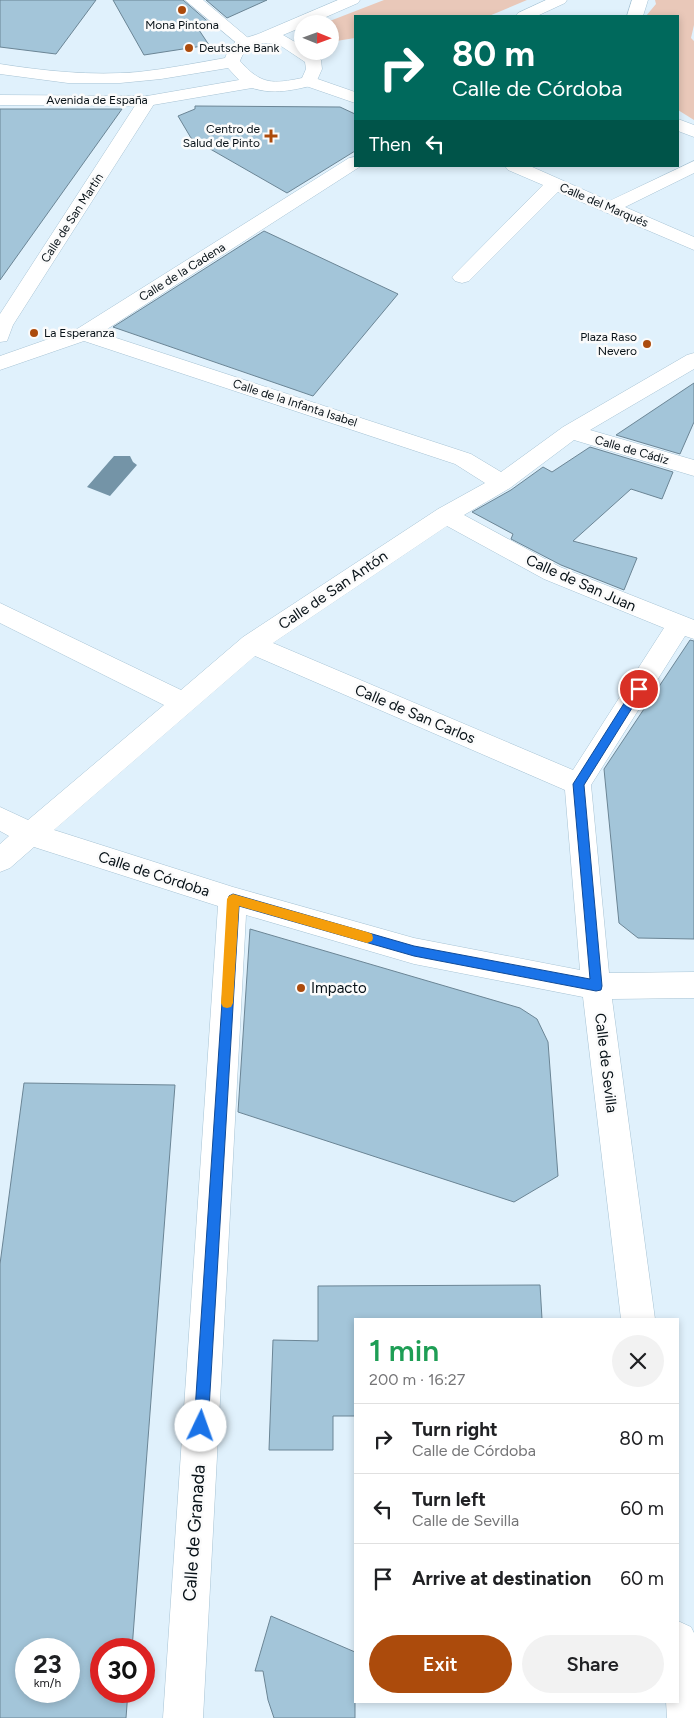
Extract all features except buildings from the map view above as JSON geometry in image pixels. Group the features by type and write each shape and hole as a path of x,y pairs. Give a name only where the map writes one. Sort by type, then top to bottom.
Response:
{"street":[{"path":"193,0 245,42"},
{"path":"253,83 232,62 234,51 245,42 263,38 352,0"},
{"path":"526,15 559,0"},
{"path":"635,15 640,0"},
{"path":"263,38 282,40 314,60 314,69 309,81 354,98"},
{"name":"Avenida de España","path":"0,69 43,76 108,78 138,77 232,62"},
{"name":"Avenida de España","path":"0,100 146,101 253,83 268,87 290,86 309,81"},
{"name":"Calle de San Martín","path":"0,336 3,325 146,101"},
{"path":"679,124 694,132"},
{"name":"Calle de la Cadena","path":"0,363 84,334 354,163"},
{"path":"609,208 694,166"},
{"name":"Calle del Marqués","path":"516,167 694,244"},
{"path":"462,277 555,184"},
{"name":"Calle de la Infanta Isabel","path":"84,334 463,459 502,483"},
{"name":"Calle de San Antón","path":"0,860 182,702 252,644 446,515 502,483 571,432 694,360"},
{"name":"Calle de Cádiz","path":"571,432 694,468"},
{"name":"Calle de San Juan","path":"446,515 552,573 687,627"},
{"path":"0,612 182,702"},
{"path":"578,784 687,627"},
{"name":"Calle de San Carlos","path":"252,644 578,784"},
{"name":"Calle de Sevilla","path":"578,784 596,986 638,1318"},
{"name":"Calle de Córdoba","path":"0,818 30,834 233,899 414,951 596,986 694,985"},
{"name":"Calle de Granada","path":"183,1718 233,899"},
{"path":"679,1649 687,1718"}],"shaded area":[{"path":"384,0 527,0 491,15 354,15 354,38 339,41 339,17"},
{"path":"655,0 694,0 694,25 691,38 694,41 694,120 679,111 679,15 647,15 656,4"}],"water":[{"path":"114,456 130,456 137,465 110,496 87,487"}],"slow traffic":[{"path":"227,1003 233,899 367,938"}],"place":[{"name":"Mona Pintona","path":"182,10"},
{"name":"Deutsche Bank","path":"189,48"},
{"name":"Centro de Salud de Pinto","path":"271,136"},
{"name":"La Esperanza","path":"34,333"},
{"name":"Plaza Raso Nevero","path":"647,344"},
{"name":"Impacto","path":"301,988"}],"route":[{"path":"201,1426 233,899 414,951 596,986 578,784 639,689"}]}
